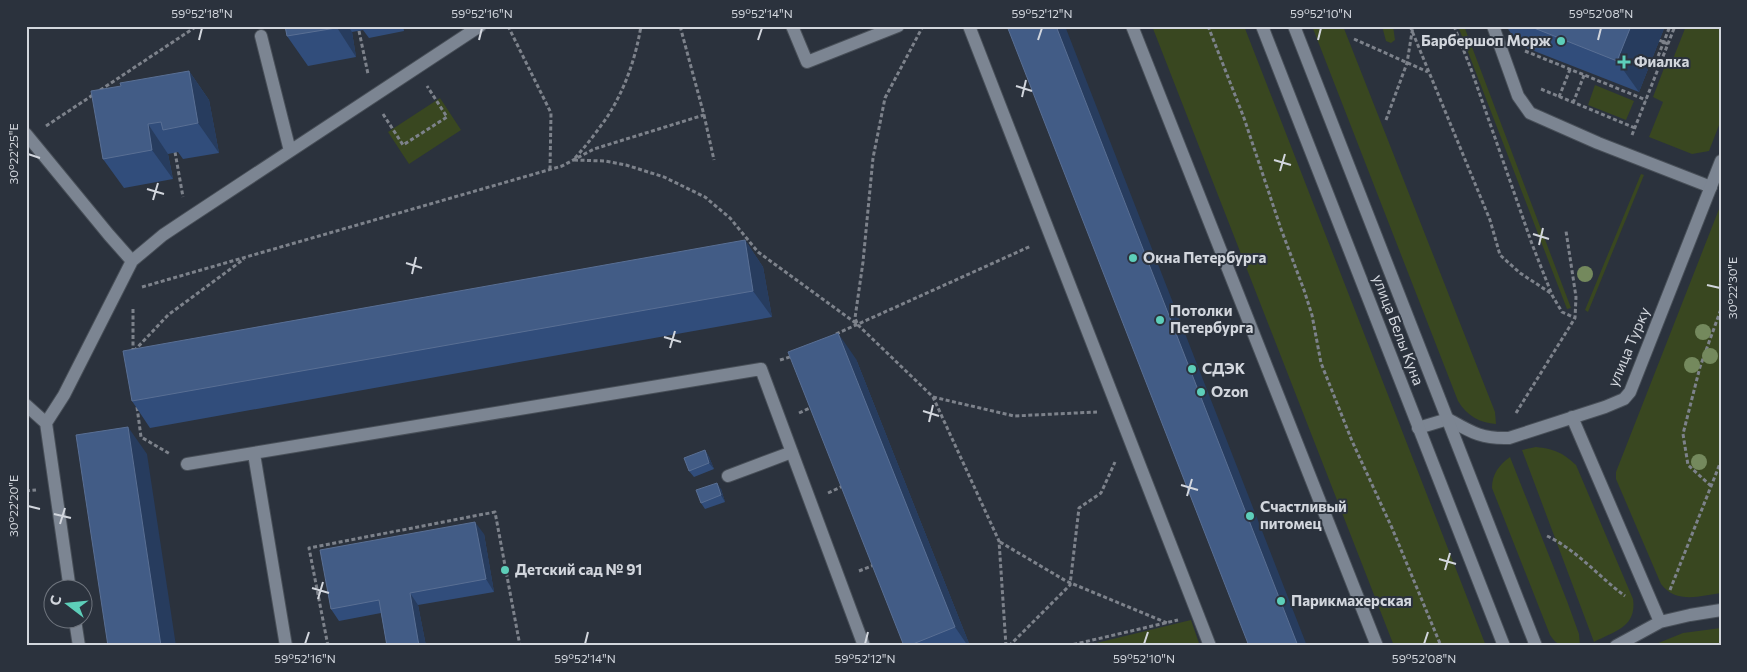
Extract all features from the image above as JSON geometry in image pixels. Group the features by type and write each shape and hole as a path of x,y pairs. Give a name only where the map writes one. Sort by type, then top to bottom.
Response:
{"street":[{"path":"792,26 806,62 898,26"},
{"path":"968,26 1210,646"},
{"path":"1132,26 1377,646"},
{"name":"улица Белы Куна","path":"1262,26 1504,646"},
{"name":"улица Белы Куна","path":"1294,26 1536,646"},
{"path":"1493,26 1518,96 1530,113 1625,153 1711,186"},
{"path":"46,423 64,395 132,261 163,235 478,27"},
{"path":"261,36 290,151"},
{"path":"28,136 109,236 132,261"},
{"name":"улица Турку","path":"1448,419 1473,434 1493,439 1509,438 1624,399 1630,392 1721,161"},
{"path":"187,464 762,369 864,646"},
{"path":"26,405 46,423 69,580"},
{"path":"1572,417 1660,622"},
{"path":"1418,428 1448,419"},
{"path":"728,476 792,452"},
{"path":"254,454 286,646"},
{"path":"1616,646 1660,622 1721,610"},
{"path":"77,630 79,646"}],"path":[{"path":"28,136 198,26"},
{"path":"508,26 551,113 550,170"},
{"path":"574,160 600,127 618,98 632,64 642,26"},
{"path":"680,26 714,160"},
{"path":"857,324 854,318 863,262 873,158 879,125 886,98 923,26"},
{"path":"1208,26 1244,118 1281,229 1304,290 1312,315 1321,363 1352,441 1392,528 1441,646"},
{"path":"1454,26 1552,295 1562,312 1575,318"},
{"path":"1625,153 1668,44 1671,27"},
{"path":"1659,66 1655,64 1661,41 1671,27"},
{"path":"1412,28 1428,72 1490,220 1500,255 1520,273 1552,295"},
{"path":"1386,120 1407,63 1412,28"},
{"path":"359,31 363,49"},
{"path":"1354,40 1428,72"},
{"path":"1661,41 1668,44"},
{"path":"1528,52 1585,72 1646,100"},
{"path":"1559,97 1571,67"},
{"path":"372,97 403,145 447,117 416,68"},
{"path":"1573,103 1585,72"},
{"path":"1539,88 1635,128"},
{"path":"115,293 550,170 562,166 594,149 704,115"},
{"path":"175,152 178,170"},
{"path":"574,160 604,161 626,165 664,177 704,197 730,218 758,252 857,324 933,396 999,541 1007,646"},
{"path":"1509,438 1515,415 1575,318 1576,297 1566,231"},
{"path":"832,336 1051,238"},
{"path":"133,351 168,314 247,257"},
{"path":"133,306 133,359"},
{"path":"1711,486 1688,465 1683,434 1700,367 1721,309"},
{"path":"762,369 771,363 797,354"},
{"path":"933,396 1014,416 1118,412"},
{"path":"136,402 141,437 187,464"},
{"path":"1007,646 1070,585 1079,508 1101,493 1118,456 1133,450"},
{"path":"1669,593 1721,461"},
{"path":"328,646 309,548 495,512 520,646"},
{"path":"1547,536 1558,541 1574,553 1629,599"},
{"path":"999,541 1070,582 1168,623"},
{"path":"1067,646 1168,623 1198,614"},
{"path":"899,646 910,642"}],"green space":[{"path":"1152,26 1244,26 1486,646 1394,646"},
{"path":"1312,26 1343,26 1495,412 1496,424 1474,418 1465,411 1458,401"},
{"path":"1382,26 1393,26 1395,40 1391,43 1386,41"},
{"path":"1458,26 1464,26 1571,308 1567,309"},
{"path":"1686,26 1721,26 1721,120 1709,151 1692,154 1649,137 1663,102 1653,97 1666,63 1671,64"},
{"path":"1595,85 1634,101 1626,120 1588,105"},
{"path":"440,98 461,130 409,164 388,132"},
{"path":"1641,174 1644,175 1588,312 1585,310"},
{"path":"1721,204 1721,593 1689,597 1674,594 1661,584 1616,479 1616,472"},
{"path":"1536,447 1558,452 1576,465 1633,599 1632,616 1628,622 1617,631 1594,642 1522,450"},
{"path":"1510,457 1567,601 1579,634 1580,646 1560,645 1550,635 1492,488 1493,478 1497,470"},
{"path":"1191,620 1200,646 1084,646"},
{"path":"1721,628 1721,646 1651,646 1683,633"}],"building":[{"path":"285,26 336,26 336,28 287,36"},
{"path":"1007,26 1056,26 1298,646 1249,646"},
{"path":"1529,26 1631,26 1617,61"},
{"path":"189,71 198,123 163,130 161,122 148,124 152,150 103,159 91,91 121,86 120,83"},
{"path":"745,240 753,291 132,401 123,351"},
{"path":"838,333 955,627 908,646 904,646 788,352"},
{"path":"128,427 161,646 108,646 76,435"},
{"path":"705,450 709,463 689,471 684,458"},
{"path":"717,483 721,495 701,503 696,490"},
{"path":"475,522 486,579 410,593 419,646 387,646 379,600 331,609 320,550"}],"place":[{"name":"Барбершоп Морж","path":"1561,41"},
{"name":"Фиалка","path":"1624,62"},
{"name":"Окна Петербурга","path":"1133,258"},
{"name":"Потолки Петербурга","path":"1160,320"},
{"name":"СДЭК","path":"1192,369"},
{"name":"Ozon","path":"1201,392"},
{"name":"Счастливый питомец","path":"1250,516"},
{"name":"Детский сад № 91","path":"505,570"},
{"name":"Парикмахерская","path":"1281,601"}]}
